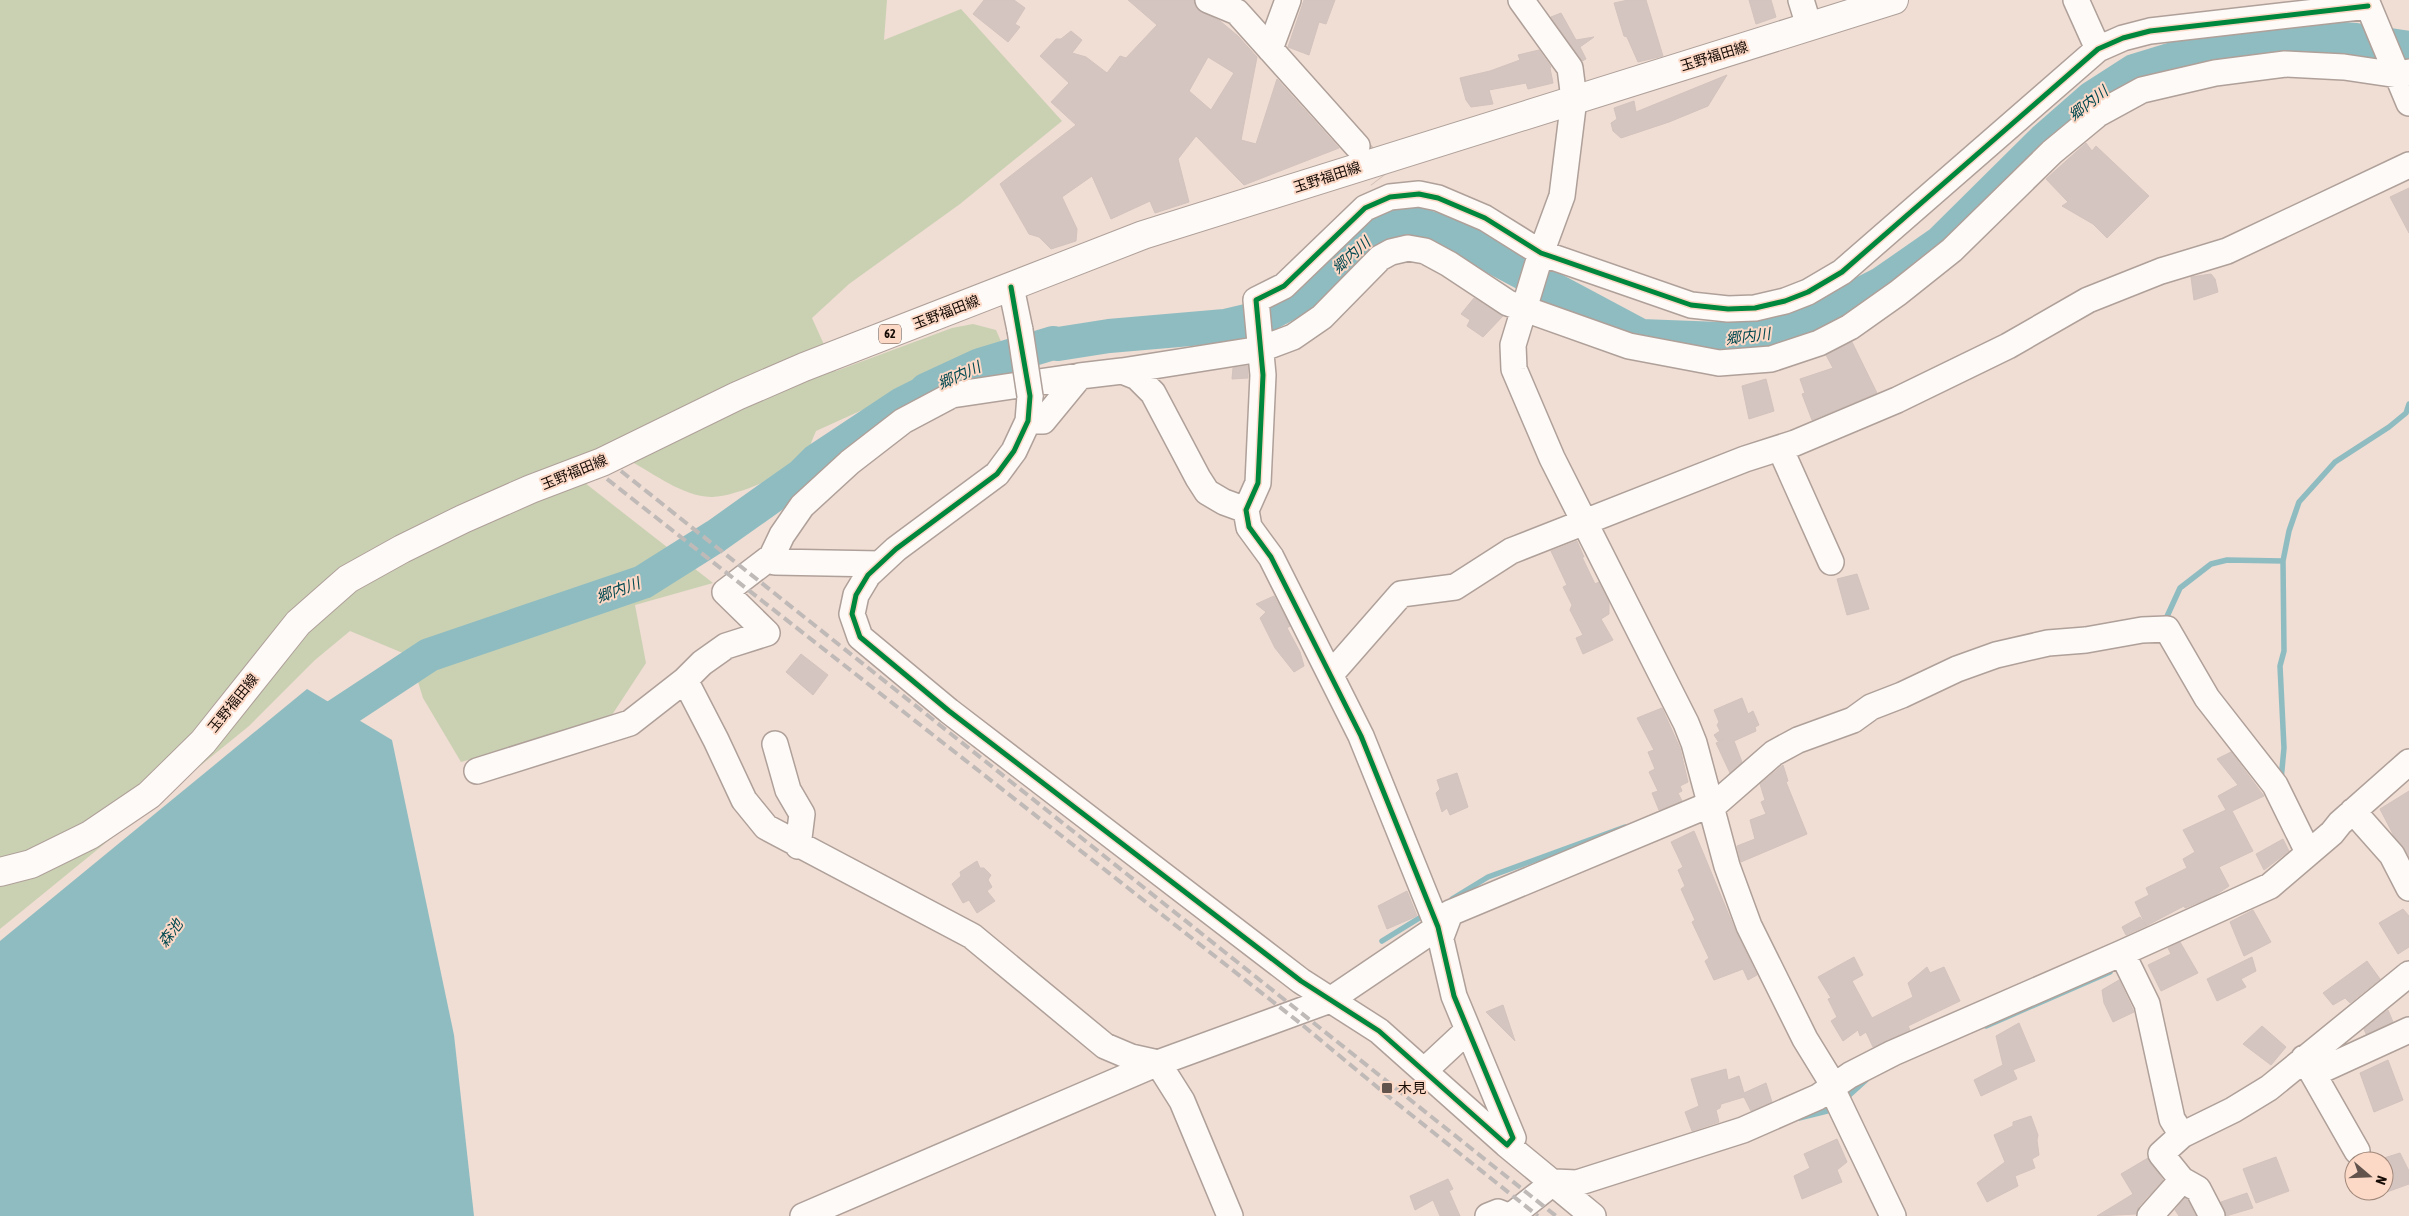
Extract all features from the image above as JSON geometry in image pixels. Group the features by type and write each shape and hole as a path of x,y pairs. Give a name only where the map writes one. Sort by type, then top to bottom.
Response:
{"main road":[{"name":"玉野福田線","path":"0,872 32,864 90,835 149,795 203,742 298,623 348,579 402,549 462,520 531,489 602,462 737,396 804,367 1143,235 1894,0"}],"street":[{"path":"1208,0 1237,12 1357,146"},
{"path":"1270,49 1288,0"},
{"path":"1521,0 1570,68 1574,100 1562,196 1540,256 1513,344 1514,369 1530,412 1584,524 1686,723 1712,806 1727,866 1748,926 1805,1039 1829,1078 1893,1216"},
{"path":"1801,0 1810,26"},
{"path":"2076,0 2098,49"},
{"path":"1507,1145 1513,1138 1454,996 1439,932 1361,736 1271,557 1249,527 1246,510 1258,483 1264,375 1256,300 1284,286 1386,187 1438,198 1485,218 1540,256 1691,305 1728,309 1755,308 1785,302 1808,292 1842,272 2098,49 2123,38 2150,31 2370,9 2400,70 2409,103"},
{"path":"477,771 630,723 685,680 702,663 726,646 767,633 725,592 772,556 782,535 802,506 850,462 904,421 952,395 1155,366 1293,338 1322,317 1380,258 1391,252 1408,248 1425,252 1449,264 1508,303 1525,304 1629,346 1719,363 1771,359 1819,343 1850,327 1898,293 1952,250 2052,152 2098,114 2142,90 2215,73 2285,64 2400,70"},
{"path":"1331,674 1402,594 1455,587 1511,551 1584,524 1745,459 1780,448 1905,396 2008,346 2088,300 2161,271 2227,251 2409,165"},
{"path":"1011,287 1030,396 1028,421 1014,451 996,474 896,550 868,575 856,595 852,614 860,637 949,711 1301,981 1379,1032 1507,1145 1593,1216"},
{"path":"1153,393 1155,366"},
{"path":"1122,371 1137,377 1153,393 1207,492 1224,502 1246,510"},
{"path":"1028,421 1043,421 1080,376"},
{"path":"1780,448 1831,562"},
{"path":"772,556 775,562 792,564 880,564"},
{"path":"803,1216 1158,1063 1330,1000 1439,932 1450,913 1712,806 1782,749 1798,740 1853,720 1871,707 1902,695 1956,669 1996,655 2048,643 2086,640 2142,630 2167,630 2207,698 2275,785 2308,852"},
{"path":"685,680 744,800 766,827 798,846 899,896 972,936 1105,1046 1131,1058 1158,1063 1182,1101 1230,1216"},
{"path":"775,744 788,790 802,814 798,846"},
{"path":"1488,1216 1498,1212 1509,1216 1554,1182 1577,1183 1743,1130 1818,1097 1837,1098 1894,1053 2126,961 2270,886 2332,833 2353,811 2409,762"},
{"path":"2353,811 2392,855 2409,888"},
{"path":"2126,961 2147,1004 2172,1119 2182,1135"},
{"path":"2212,1216 2198,1189 2182,1180 2161,1154 2182,1135 2233,1110 2269,1088 2409,974"},
{"path":"1424,1071 1468,1030"},
{"path":"2304,1058 2324,1069 2409,1030"},
{"path":"2304,1058 2357,1151"},
{"path":"2150,1216 2182,1180"}],"green space":[{"path":"0,0 887,0 884,40 961,9 1062,121 960,204 849,284 812,318 836,371 952,328 973,324 996,330 1003,346 816,431 806,453 795,465 745,490 720,496 700,496 669,484 630,461 585,483 713,583 635,605 646,663 608,721 461,762 423,698 410,656 350,631 315,660 249,726 0,929"}],"water":[{"name":"森池","path":"307,689 392,740 454,1035 474,1216 0,1216 0,941"}],"building":[{"path":"984,0 1014,0 1025,8 1015,24 1020,27 1008,42 973,14"},
{"path":"1128,0 1194,0 1197,9 1220,21 1238,36 1257,57 1241,140 1256,144 1277,79 1339,148 1244,185 1196,136 1178,159 1189,202 1155,213 1150,201 1111,219 1092,176 1062,197 1077,229 1076,241 1051,249 1039,237 1029,234 1000,184 1076,125 1051,102 1069,83 1040,56 1056,39 1061,39 1071,31 1082,40 1072,53 1086,57 1107,73 1120,56 1126,58 1157,25","holes":["1208,57 1234,73 1211,110 1189,91"]},
{"path":"1304,0 1335,0 1326,24 1319,22 1309,55 1288,47"},
{"path":"1628,0 1646,0 1663,56 1638,62 1627,37 1624,36 1614,3"},
{"path":"1749,0 1771,0 1776,17 1756,24"},
{"path":"1561,13 1576,40 1594,37 1580,47 1586,59 1582,61 1551,17"},
{"path":"1539,50 1551,67 1553,83 1528,89 1526,83 1489,90 1493,104 1471,107 1466,100 1460,78 1490,71 1520,60 1518,55"},
{"path":"1727,75 1708,106 1669,122 1621,138 1613,131 1611,123 1617,119 1614,108 1634,101 1636,112"},
{"path":"2086,143 2092,151 2096,146 2149,196 2107,238 2093,224 2062,206 2068,202 2046,179"},
{"path":"2409,188 2409,233 2390,197"},
{"path":"2211,274 2215,279 2218,292 2194,300 2191,277"},
{"path":"1474,298 1503,316 1483,337 1467,326 1470,320 1461,314"},
{"path":"1852,342 1877,393 1812,420 1802,394 1805,393 1800,379 1833,368 1826,355"},
{"path":"1248,366 1248,378 1232,379 1233,368"},
{"path":"1766,379 1774,411 1749,419 1742,386"},
{"path":"1577,541 1584,557 1582,557 1595,584 1599,582 1609,602 1609,614 1601,619 1613,640 1583,654 1576,638 1583,635 1570,610 1572,605 1563,587 1567,585 1551,551"},
{"path":"1857,574 1869,609 1847,615 1837,579"},
{"path":"1274,596 1290,626 1287,628 1300,652 1304,666 1294,672 1275,648 1260,618 1266,612 1256,604"},
{"path":"801,654 828,675 813,695 786,672"},
{"path":"1742,698 1748,714 1753,711 1759,725 1755,727 1756,731 1734,741 1742,762 1730,773 1716,743 1724,739 1718,741 1714,735 1720,731 1717,725 1719,722 1714,710"},
{"path":"1662,708 1680,748 1688,782 1680,786 1682,791 1678,793 1682,801 1659,810 1652,793 1658,791 1649,772 1655,769 1648,752 1654,750 1637,718"},
{"path":"2231,752 2264,796 2232,811 2253,851 2219,867 2229,886 2214,896 2185,908 2184,906 2146,926 2135,902 2149,895 2146,888 2187,868 2183,859 2195,852 2183,830 2226,810 2218,796 2238,785 2217,759"},
{"path":"1783,765 1788,781 1786,782 1807,834 1741,862 1737,846 1755,839 1750,820 1766,814 1761,802 1765,800 1760,784"},
{"path":"1457,773 1468,807 1450,815 1447,808 1442,812 1436,793 1440,789 1437,780"},
{"path":"2409,791 2409,857 2394,836 2380,809"},
{"path":"1694,831 1736,932 1757,975 1748,980 1743,969 1714,980 1705,961 1709,958 1692,922 1695,920 1681,889 1685,886 1678,870 1683,867 1671,842"},
{"path":"2283,839 2289,851 2264,870 2256,854"},
{"path":"977,861 980,868 984,868 991,875 988,880 992,887 987,891 995,901 977,913 969,900 963,903 952,884 961,876 960,872"},
{"path":"1407,891 1417,916 1387,929 1378,906"},
{"path":"2403,909 2409,916 2409,947 2398,954 2379,923"},
{"path":"2253,910 2271,942 2244,956 2230,922"},
{"path":"2140,917 2146,926 2126,935 2122,927"},
{"path":"2180,942 2198,973 2161,991 2148,965 2171,954 2168,948"},
{"path":"1854,957 1863,975 1852,981 1872,1018 1913,997 1908,983 1927,967 1930,973 1944,967 1960,1001 1908,1026 1910,1030 1873,1047 1866,1032 1860,1036 1858,1030 1843,1041 1831,1021 1837,1017 1828,999 1831,998 1818,977"},
{"path":"2252,957 2256,971 2241,979 2246,987 2217,1001 2207,979"},
{"path":"2367,961 2380,979 2350,1003 2345,998 2333,1005 2323,993"},
{"path":"2119,980 2134,1012 2113,1022 2104,1003 2102,990"},
{"path":"1503,1005 1515,1041 1486,1012"},
{"path":"2388,1010 2393,1022 2366,1034 2364,1029"},
{"path":"2019,1023 2035,1061 2013,1070 2017,1079 1981,1096 1974,1080 2003,1065 1996,1036"},
{"path":"2262,1026 2286,1047 2271,1065 2243,1044"},
{"path":"2388,1060 2403,1100 2374,1112 2360,1073"},
{"path":"1726,1069 1728,1080 1739,1076 1744,1093 1766,1083 1772,1102 1751,1111 1744,1097 1721,1104 1720,1108 1716,1110 1719,1122 1692,1131 1685,1112 1699,1106 1691,1079"},
{"path":"2031,1116 2038,1135 2039,1155 2032,1159 2035,1168 2015,1176 2018,1186 1987,1202 1977,1183 2005,1162 1994,1135 2013,1126 2013,1122"},
{"path":"1837,1139 1847,1162 1837,1170 1842,1182 1802,1199 1794,1176 1810,1168 1804,1154"},
{"path":"2400,1153 2409,1171 2409,1184 2394,1189 2394,1155"},
{"path":"2276,1157 2289,1191 2256,1203 2243,1169"},
{"path":"2148,1158 2163,1180 2139,1206 2136,1214 2097,1216 2133,1194 2121,1174"},
{"path":"1448,1179 1453,1189 1449,1191 1460,1216 1440,1216 1433,1200 1415,1210 1410,1196"},
{"path":"2247,1193 2253,1208 2226,1216 2221,1202"},
{"path":"2185,1198 2196,1216 2179,1216 2175,1210"}],"waterway":[{"name":"郷内川","path":"308,740 315,730 429,655 643,582 716,536 802,475 816,461 926,390 980,365 1053,343 1225,326 1263,317 1310,292 1371,236 1411,222 1454,236 1641,336 1720,339 1776,333 1810,320 1881,284 1940,243 2044,140 2092,98 2134,71 2209,48 2290,35 2356,40 2409,48"},
{"path":"2281,780 2284,748 2280,666 2284,651 2283,561 2289,531 2299,502 2335,462 2389,427 2406,413 2409,404"},
{"path":"2164,623 2180,588 2211,564 2227,560 2283,561"},
{"path":"1452,899 1488,877 1625,827"},
{"path":"1382,941 1421,917"},
{"path":"1986,1026 2110,972"},
{"path":"1845,1099 1866,1080"},
{"path":"1799,1118 1827,1111 1833,1107"}],"tunnel":[{"path":"1358,148 1381,178"}],"railway":[{"path":"621,471 1556,1216"},
{"path":"607,479 1300,1023 1538,1216"}],"cycle path":[{"path":"1011,287 1030,396 1028,421 1014,451 997,474 896,549 868,575 856,595 852,614 860,637 949,711 1301,981 1379,1031 1507,1145 1513,1138 1454,996 1438,927 1361,736 1271,557 1249,527 1246,510 1258,483 1263,375 1256,300 1284,286 1365,208 1390,197 1419,194 1438,198 1485,218 1541,253 1691,305 1728,309 1755,308 1785,301 1808,292 1842,272 2098,49 2123,38 2150,31 2368,6"}],"place":[{"name":"木見","path":"1387,1088"}]}
